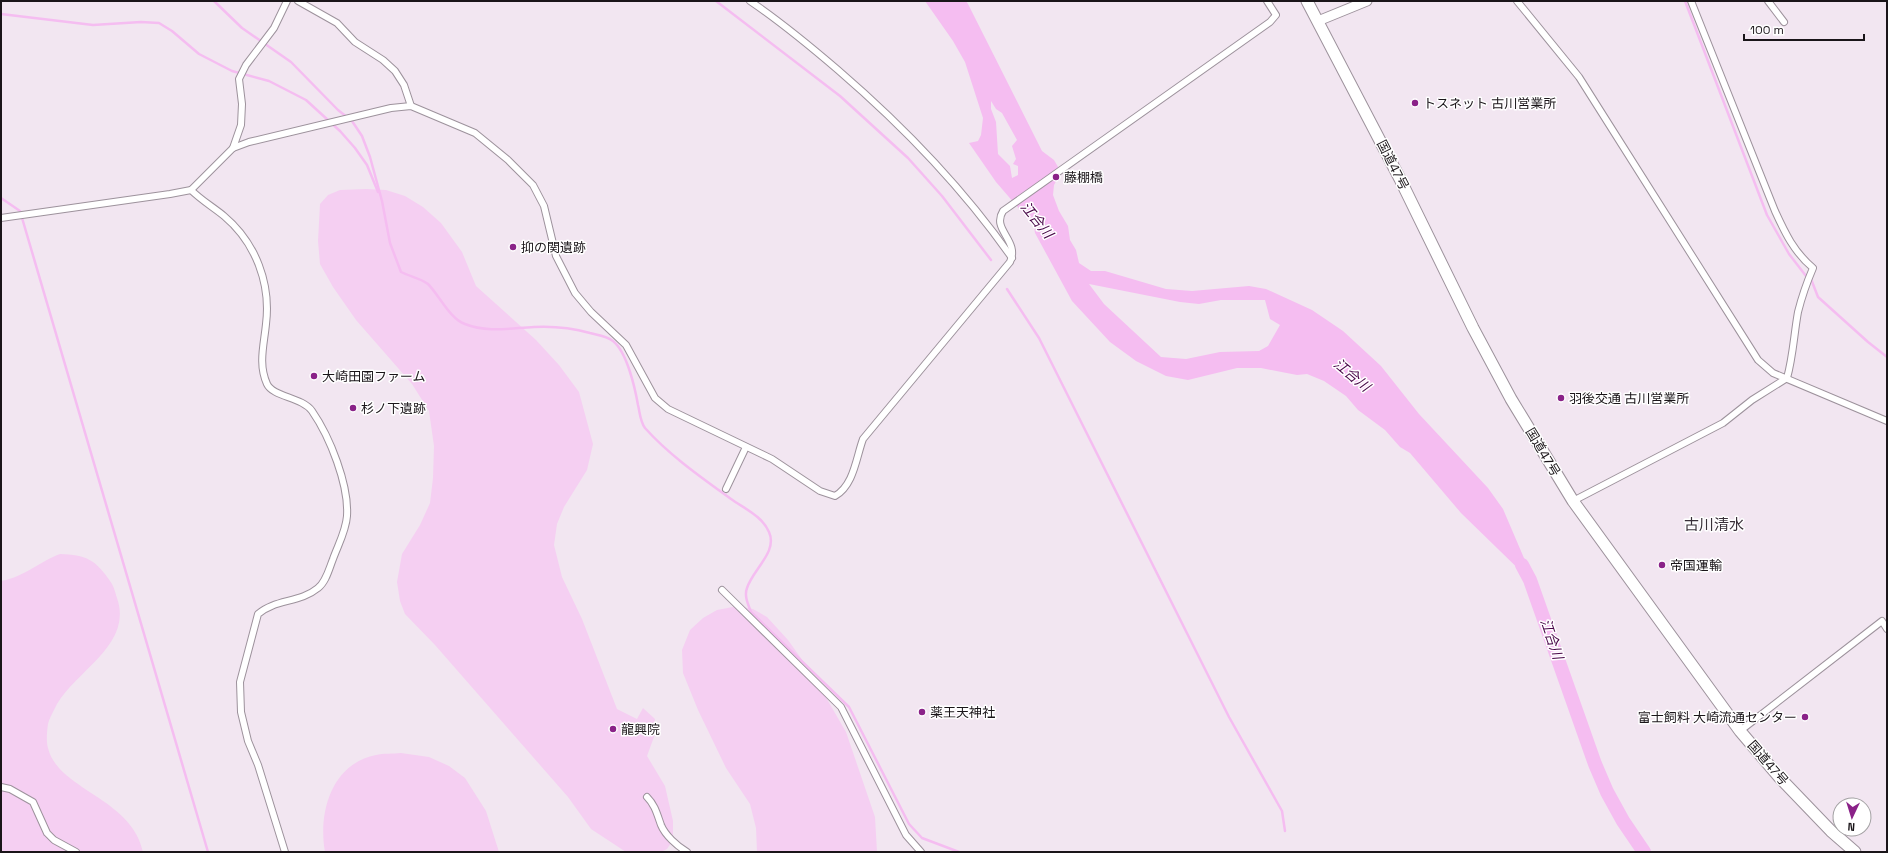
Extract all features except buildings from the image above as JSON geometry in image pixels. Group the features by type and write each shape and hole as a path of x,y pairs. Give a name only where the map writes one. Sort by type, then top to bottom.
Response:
{"highway":[{"name":"国道47号","path":"1307,1 1400,179 1473,328 1511,399 1573,501 1740,731 1780,778 1831,831 1855,852"}],"main road":[{"path":"1318,21 1367,1"}],"street":[{"path":"234,148 241,125 242,104 239,79 244,69 274,28 287,1"},
{"path":"298,1 337,23 355,42 383,60 395,71 404,85 411,106"},
{"path":"750,1 817,52 869,97 940,167 993,231 1012,258"},
{"path":"1,218 191,190 234,148 248,142 354,116 391,108 411,106 475,133 492,146 528,180 540,195 556,256 572,287 591,312 626,345 655,398 668,409 772,459 820,491 835,496 840,493 853,473 863,440 1012,258 1011,244 999,223 999,218 1003,211 1270,22 1276,15 1267,1"},
{"path":"1517,1 1579,77 1758,360 1773,373 1887,420"},
{"path":"1573,501 1724,423 1752,400 1787,378 1798,312 1813,268 1801,258 1787,238 1691,1"},
{"path":"1768,1 1784,22"},
{"path":"191,190 202,201 225,217 244,238 257,260 267,294 266,323 262,357 262,367 267,385 271,390 303,402 311,410 326,437 345,488 347,517 344,531 326,578 320,587 312,593 274,604 258,614 240,682 241,712 248,741 258,765 285,852"},
{"path":"726,490 746,447"},
{"path":"722,590 841,707 906,835 921,852"},
{"path":"1740,731 1882,621 1887,629"},
{"path":"1,787 10,789 33,802 47,832 54,840 76,852"},
{"path":"647,797 656,810 661,826 678,846 687,852"}],"shaded area":[{"path":"340,190 386,190 405,196 423,207 441,223 462,252 476,286 536,340 559,365 579,392 593,444 587,470 564,507 557,524 554,545 562,577 582,619 617,709 637,719 643,708 655,719 654,737 647,756 665,786 673,821 673,840 667,849 661,852 626,852 591,829 568,797 435,645 405,614 400,601 397,582 402,554 420,525 430,503 433,478 434,446 429,411 412,384 356,320 333,287 320,264 318,241 320,204 328,195"},
{"path":"60,554 83,557 100,568 113,587 117,598 120,615 117,631 109,645 62,696 54,710 48,724 48,748 55,762 66,774 111,806 125,819 136,834 143,852 1,852 1,581 24,573"},
{"path":"738,606 753,609 767,617 788,640 813,675 846,732 875,817 877,852 757,852 756,828 750,804 726,768 698,710 683,673 682,650 690,630 703,618 717,610"},
{"path":"401,753 429,757 449,766 465,778 486,811 499,852 325,852 323,837 326,807 331,792 338,779 348,768 361,760 379,754"}],"water":[{"path":"925,1 966,1 968,4 1042,151 1054,160 1061,172 1054,185 1053,195 1059,211 1068,226 1070,240 1076,250 1079,263 1091,271 1105,271 1166,289 1192,291 1249,286 1266,289 1312,310 1343,331 1381,366 1419,414 1488,488 1503,509 1536,586 1461,513 1410,453 1400,447 1385,430 1358,410 1346,396 1324,381 1307,374 1297,375 1261,368 1237,368 1188,380 1166,376 1136,361 1110,342 1072,301 1035,233 1034,226 996,182 969,143 978,141 981,135 983,118 965,62 953,41","holes":["991,101 996,109 1002,113 1017,140 1012,146 1016,159 1013,164 1018,166 1018,175 1012,178 1010,166 998,154 996,122 991,109","1089,284 1180,302 1199,304 1221,300 1265,300 1270,319 1280,325 1268,346 1259,351 1220,352 1186,359 1161,357 1104,304"]}],"waterway":[{"path":"214,1 242,28 291,62 338,110 352,121 362,136 370,157 382,201 390,243 401,272 428,284 454,317 473,327 490,329 555,327 583,331 605,337 611,339 618,346 630,371 641,420 645,428 664,448 686,466 758,517 766,526 771,539 770,547 764,560 750,581 746,591 751,612 849,707 909,824 922,838 959,852"},
{"path":"716,1 840,96 908,158 942,196 991,260"},
{"path":"1685,1 1767,215 1789,254 1806,276"},
{"path":"1,14 93,25 141,22 159,23 172,31 199,54 232,71 269,81 306,100 340,131 355,148 367,165 378,192"},
{"path":"1,198 20,211 208,852"},
{"path":"1811,279 1818,297 1887,357"},
{"path":"1007,289 1039,338 1229,717 1282,811 1285,831"},
{"name":"江合川","path":"1522,565 1530,580 1595,764 1607,792 1623,821 1644,852"}],"place":[{"name":"トスネット 古川営業所","path":"1415,103"},
{"name":"藤棚橋","path":"1056,177"},
{"name":"抑の関遺跡","path":"513,247"},
{"name":"大崎田園ファーム","path":"314,376"},
{"name":"羽後交通 古川営業所","path":"1561,398"},
{"name":"杉ノ下遺跡","path":"353,408"},
{"name":"帝国運輸","path":"1662,565"},
{"name":"薬王天神社","path":"922,712"},
{"name":"富士飼料 大崎流通センター","path":"1805,717"},
{"name":"龍興院","path":"613,729"}],"district":[{"name":"古川清水","path":"1714,524"}]}
